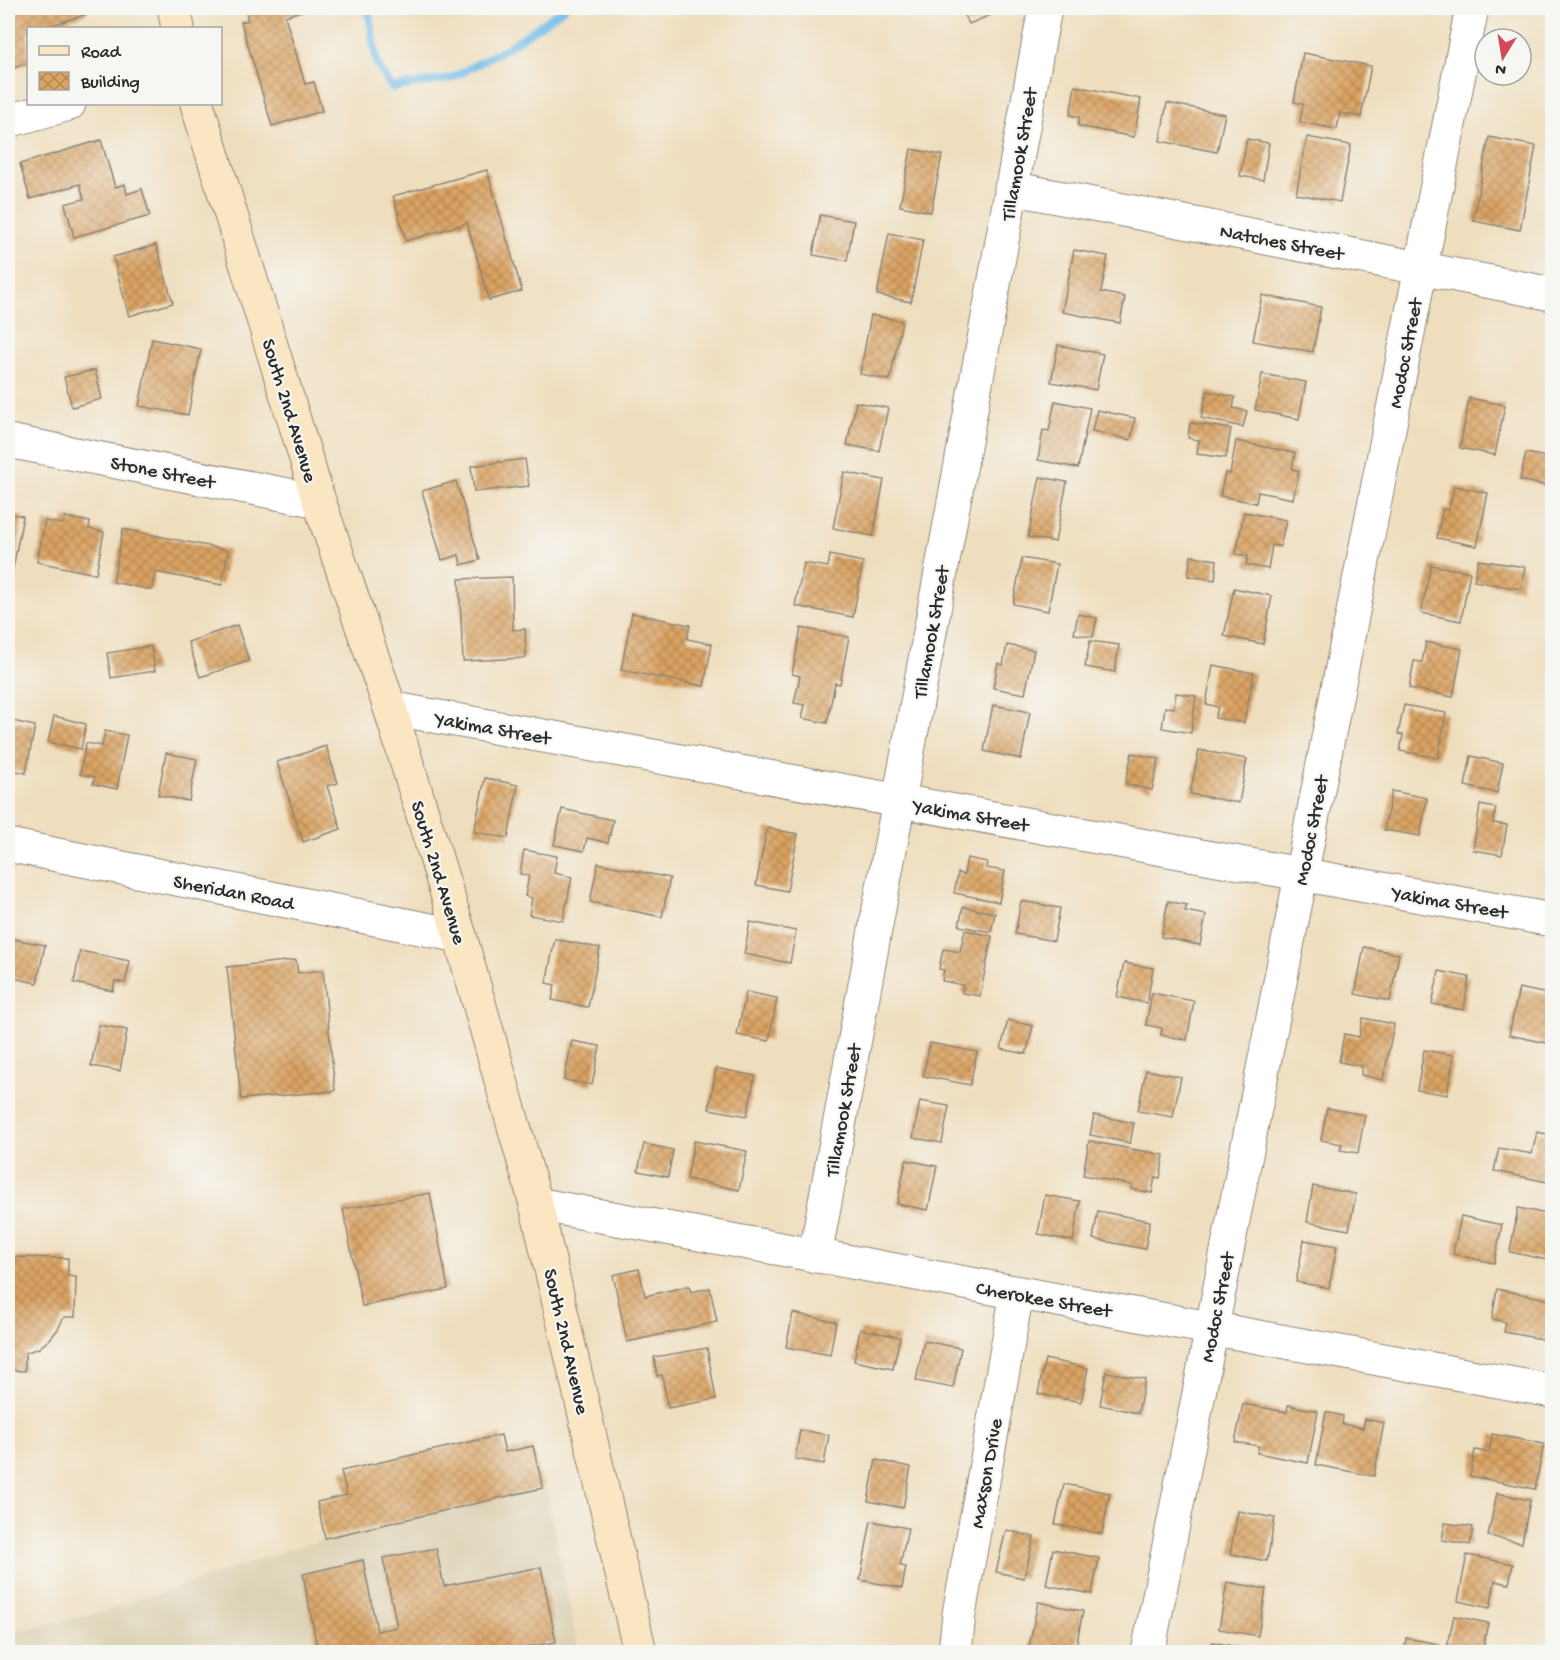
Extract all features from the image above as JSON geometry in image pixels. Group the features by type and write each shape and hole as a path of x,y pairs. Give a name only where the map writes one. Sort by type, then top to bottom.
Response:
{"main road":[{"path":"174,8 178,27"},
{"name":"South 2nd Avenue","path":"197,105 319,501 390,708 460,936 536,1204 640,1653"}],"street":[{"name":"Tillamook Street","path":"814,1256 1045,8"},
{"name":"Modoc Street","path":"1148,1653 1472,8"},
{"path":"8,122 66,105"},
{"name":"Natches Street","path":"1011,188 1552,294"},
{"name":"Stone Street","path":"8,441 319,501"},
{"name":"Yakima Street","path":"390,708 1552,920"},
{"name":"Sheridan Road","path":"8,845 460,936"},
{"name":"Cherokee Street","path":"536,1204 1552,1391"},
{"name":"Maxson Drive","path":"955,1653 959,1614 1017,1293"}],"shaded area":[{"path":"544,1480 579,1652 8,1652 8,1632 103,1612 287,1550"}],"building":[{"path":"8,8 85,8 87,14 46,27 27,27 27,63 8,70"},
{"path":"245,8 304,8 305,10 285,16 305,84 314,82 322,111 272,126 241,22 248,20"},
{"path":"962,8 1007,8 969,24"},
{"path":"1303,53 1371,66 1361,117 1340,113 1337,129 1300,122 1303,104 1294,102"},
{"path":"1075,86 1141,99 1134,137 1078,126 1079,117 1070,115"},
{"path":"1167,103 1225,114 1217,152 1160,141"},
{"path":"1307,137 1351,145 1340,202 1296,194"},
{"path":"1489,137 1536,146 1520,230 1473,221"},
{"path":"1247,139 1269,143 1263,180 1240,176"},
{"path":"101,140 115,187 125,184 127,194 142,189 150,216 74,237 65,204 84,199 80,184 30,199 20,164"},
{"path":"911,149 942,155 931,212 900,206"},
{"path":"487,170 522,291 489,300 467,223 406,241 393,196"},
{"path":"820,215 854,221 847,261 813,255"},
{"path":"889,233 923,240 911,302 877,295"},
{"path":"156,245 173,303 129,316 113,257"},
{"path":"1074,250 1108,256 1101,292 1125,297 1120,323 1062,312"},
{"path":"1262,295 1321,307 1313,352 1253,341"},
{"path":"871,315 902,321 890,380 860,374"},
{"path":"152,339 201,349 188,415 139,406"},
{"path":"1058,345 1103,354 1096,390 1051,382"},
{"path":"1552,352 1552,378 1547,377"},
{"path":"95,370 102,399 72,407 64,377"},
{"path":"1262,374 1306,382 1299,419 1255,410"},
{"path":"1207,391 1235,397 1233,408 1247,411 1243,427 1201,418"},
{"path":"1469,398 1505,405 1495,455 1460,448"},
{"path":"1055,401 1090,408 1078,468 1038,460 1043,430 1049,431"},
{"path":"856,402 888,408 879,451 847,445"},
{"path":"1097,410 1135,418 1131,440 1092,431"},
{"path":"1190,423 1231,429 1226,458 1197,454 1199,440 1188,438"},
{"path":"1236,441 1295,453 1292,469 1299,471 1293,499 1258,492 1256,503 1220,496 1225,473 1230,474"},
{"path":"1526,453 1552,458 1552,487 1520,480"},
{"path":"525,459 529,486 474,492 471,466"},
{"path":"844,472 884,480 873,536 833,528"},
{"path":"1040,477 1067,482 1055,542 1028,537"},
{"path":"456,481 480,560 461,565 459,555 442,560 422,491"},
{"path":"1454,486 1488,493 1477,546 1437,538 1443,509 1449,510"},
{"path":"1244,512 1286,520 1280,547 1272,545 1268,569 1246,565 1248,556 1236,554"},
{"path":"8,513 23,516 9,590 8,590"},
{"path":"65,517 90,522 89,529 104,532 96,574 37,562 45,521 63,524"},
{"path":"123,529 228,550 222,585 155,572 152,590 113,582"},
{"path":"830,555 863,562 853,617 795,606 804,563 828,567"},
{"path":"1191,556 1217,560 1215,580 1188,576"},
{"path":"1022,558 1057,564 1048,611 1013,604"},
{"path":"1478,560 1525,567 1521,589 1474,581"},
{"path":"1431,565 1470,572 1461,621 1421,613"},
{"path":"512,577 513,630 525,629 526,658 463,661 459,579"},
{"path":"1234,588 1272,596 1263,644 1224,636"},
{"path":"632,613 690,625 687,639 712,644 704,686 621,670"},
{"path":"1078,614 1097,618 1093,637 1074,634"},
{"path":"237,625 249,661 200,677 188,642"},
{"path":"801,628 849,637 840,684 835,683 827,723 802,718 805,705 794,703 800,676 792,674"},
{"path":"1090,641 1119,645 1115,672 1085,667"},
{"path":"1426,642 1462,649 1453,697 1409,688 1414,661 1422,662"},
{"path":"1007,645 1034,650 1025,694 993,688 998,663 1003,665"},
{"path":"151,646 155,671 111,678 107,653"},
{"path":"1213,665 1254,673 1244,723 1215,718 1218,707 1206,704"},
{"path":"1176,693 1196,696 1191,733 1162,728 1165,707 1174,708"},
{"path":"993,705 1030,712 1021,759 984,751"},
{"path":"1404,705 1446,713 1438,758 1400,751 1403,735 1398,734"},
{"path":"54,716 86,724 81,749 48,742"},
{"path":"8,720 35,726 26,773 8,769"},
{"path":"105,731 127,735 117,789 93,784 95,777 80,774 86,743 102,746"},
{"path":"326,746 338,783 327,786 341,829 303,842 277,762"},
{"path":"1199,750 1247,759 1239,803 1190,794"},
{"path":"166,753 197,759 189,801 158,795"},
{"path":"1132,753 1159,759 1152,790 1125,784"},
{"path":"1471,756 1503,763 1497,793 1465,786"},
{"path":"485,778 518,785 508,838 474,832"},
{"path":"1392,791 1427,798 1420,836 1384,830"},
{"path":"1480,805 1496,808 1493,823 1507,825 1502,855 1473,850"},
{"path":"562,809 613,820 608,843 587,838 584,851 554,845"},
{"path":"767,828 798,834 787,891 756,885"},
{"path":"524,850 557,856 554,873 572,877 563,921 529,915 532,898 525,896 529,876 520,874"},
{"path":"967,858 987,862 986,868 1005,871 999,902 954,893 958,873 964,875"},
{"path":"598,863 670,878 662,917 590,902"},
{"path":"1021,901 1060,908 1054,941 1015,934"},
{"path":"1168,901 1187,905 1185,911 1206,915 1200,945 1161,937"},
{"path":"963,907 995,913 991,932 959,926"},
{"path":"750,922 796,931 790,963 744,954"},
{"path":"965,930 992,936 980,996 962,993 963,985 942,981 944,970 939,969 943,949 960,952"},
{"path":"8,938 45,945 37,983 8,977"},
{"path":"555,939 600,948 588,1007 552,1000 555,985 546,983"},
{"path":"1364,947 1399,954 1390,1001 1355,994"},
{"path":"80,951 130,961 125,983 115,981 113,991 74,983"},
{"path":"296,960 298,973 323,970 335,1091 241,1099 227,967"},
{"path":"1124,963 1153,968 1147,1003 1117,997"},
{"path":"1439,971 1469,977 1464,1010 1432,1004"},
{"path":"1519,988 1552,995 1552,1013 1547,1043 1509,1035"},
{"path":"746,992 777,998 769,1041 737,1035"},
{"path":"1152,993 1194,1001 1187,1040 1161,1035 1162,1028 1146,1025"},
{"path":"1363,1018 1394,1024 1383,1080 1361,1075 1362,1066 1339,1062 1344,1034 1359,1037"},
{"path":"1008,1020 1033,1026 1026,1054 1001,1049"},
{"path":"99,1025 127,1030 120,1071 91,1066"},
{"path":"572,1041 600,1046 592,1085 564,1080"},
{"path":"930,1043 977,1052 970,1085 923,1076"},
{"path":"1424,1050 1454,1055 1447,1095 1417,1090"},
{"path":"716,1068 755,1076 747,1116 709,1109"},
{"path":"1146,1070 1181,1077 1173,1117 1138,1111"},
{"path":"920,1101 949,1106 942,1143 913,1138"},
{"path":"1327,1108 1365,1115 1358,1153 1340,1150 1342,1144 1321,1140"},
{"path":"1094,1115 1134,1123 1130,1143 1090,1135"},
{"path":"1537,1132 1552,1135 1552,1183 1494,1171 1499,1148 1532,1154"},
{"path":"694,1141 747,1151 739,1190 687,1179"},
{"path":"1089,1141 1164,1155 1160,1178 1155,1177 1152,1193 1131,1189 1132,1185 1083,1175"},
{"path":"644,1144 673,1150 668,1177 638,1171"},
{"path":"906,1160 937,1166 928,1210 897,1204"},
{"path":"1313,1186 1356,1194 1349,1230 1307,1222"},
{"path":"430,1193 448,1289 362,1306 343,1209"},
{"path":"1045,1195 1080,1201 1073,1241 1038,1234"},
{"path":"1518,1208 1552,1215 1552,1261 1510,1252"},
{"path":"1098,1211 1150,1221 1145,1249 1093,1239"},
{"path":"1461,1216 1502,1225 1494,1263 1453,1254"},
{"path":"1304,1240 1337,1246 1329,1288 1296,1282"},
{"path":"8,1257 68,1258 68,1276 76,1277 75,1317 64,1317 50,1339 39,1348 25,1353 25,1371 8,1370"},
{"path":"639,1269 645,1296 689,1286 691,1292 710,1288 717,1322 627,1342 613,1275"},
{"path":"1497,1289 1552,1300 1547,1340 1504,1332 1506,1322 1492,1319"},
{"path":"793,1313 836,1322 830,1355 786,1347"},
{"path":"860,1329 900,1337 893,1369 854,1361"},
{"path":"924,1341 961,1348 953,1388 916,1381"},
{"path":"707,1348 716,1399 668,1408 662,1375 657,1376 654,1357"},
{"path":"1045,1359 1088,1368 1081,1402 1038,1394"},
{"path":"1106,1372 1145,1379 1138,1413 1100,1405"},
{"path":"1243,1404 1287,1412 1288,1405 1318,1411 1308,1463 1257,1453 1259,1446 1235,1442"},
{"path":"1326,1412 1343,1416 1342,1424 1363,1428 1365,1419 1384,1423 1374,1476 1316,1465"},
{"path":"800,1430 829,1435 824,1464 795,1459"},
{"path":"1492,1434 1544,1444 1535,1489 1470,1476 1475,1450 1489,1453"},
{"path":"501,1435 505,1452 533,1446 543,1488 325,1538 317,1502 347,1495 341,1471"},
{"path":"876,1460 911,1467 903,1508 868,1501"},
{"path":"1064,1484 1110,1493 1102,1534 1055,1524"},
{"path":"1497,1493 1530,1500 1522,1543 1488,1536"},
{"path":"1238,1511 1275,1518 1267,1561 1230,1554"},
{"path":"871,1521 908,1528 900,1566 906,1567 902,1588 860,1580"},
{"path":"1445,1523 1473,1527 1470,1545 1442,1540"},
{"path":"1006,1530 1034,1537 1024,1578 996,1572"},
{"path":"436,1548 444,1586 541,1567 556,1642 502,1652 318,1652 303,1574 363,1560 377,1631 397,1627 383,1558"},
{"path":"1053,1549 1099,1558 1092,1594 1046,1585"},
{"path":"1467,1555 1513,1564 1509,1584 1495,1581 1490,1608 1458,1601"},
{"path":"1227,1582 1266,1589 1258,1636 1219,1629"},
{"path":"1038,1602 1083,1611 1075,1652 1028,1652"},
{"path":"1454,1616 1488,1623 1482,1652 1446,1652"},
{"path":"1406,1638 1440,1644 1438,1652 1404,1652"},
{"path":"1212,1642 1260,1651 1260,1652 1210,1652"},
{"path":"839,1648 840,1652 825,1652"}],"waterway":[{"path":"368,8 377,64 392,88 452,78 510,46 565,8"}]}
